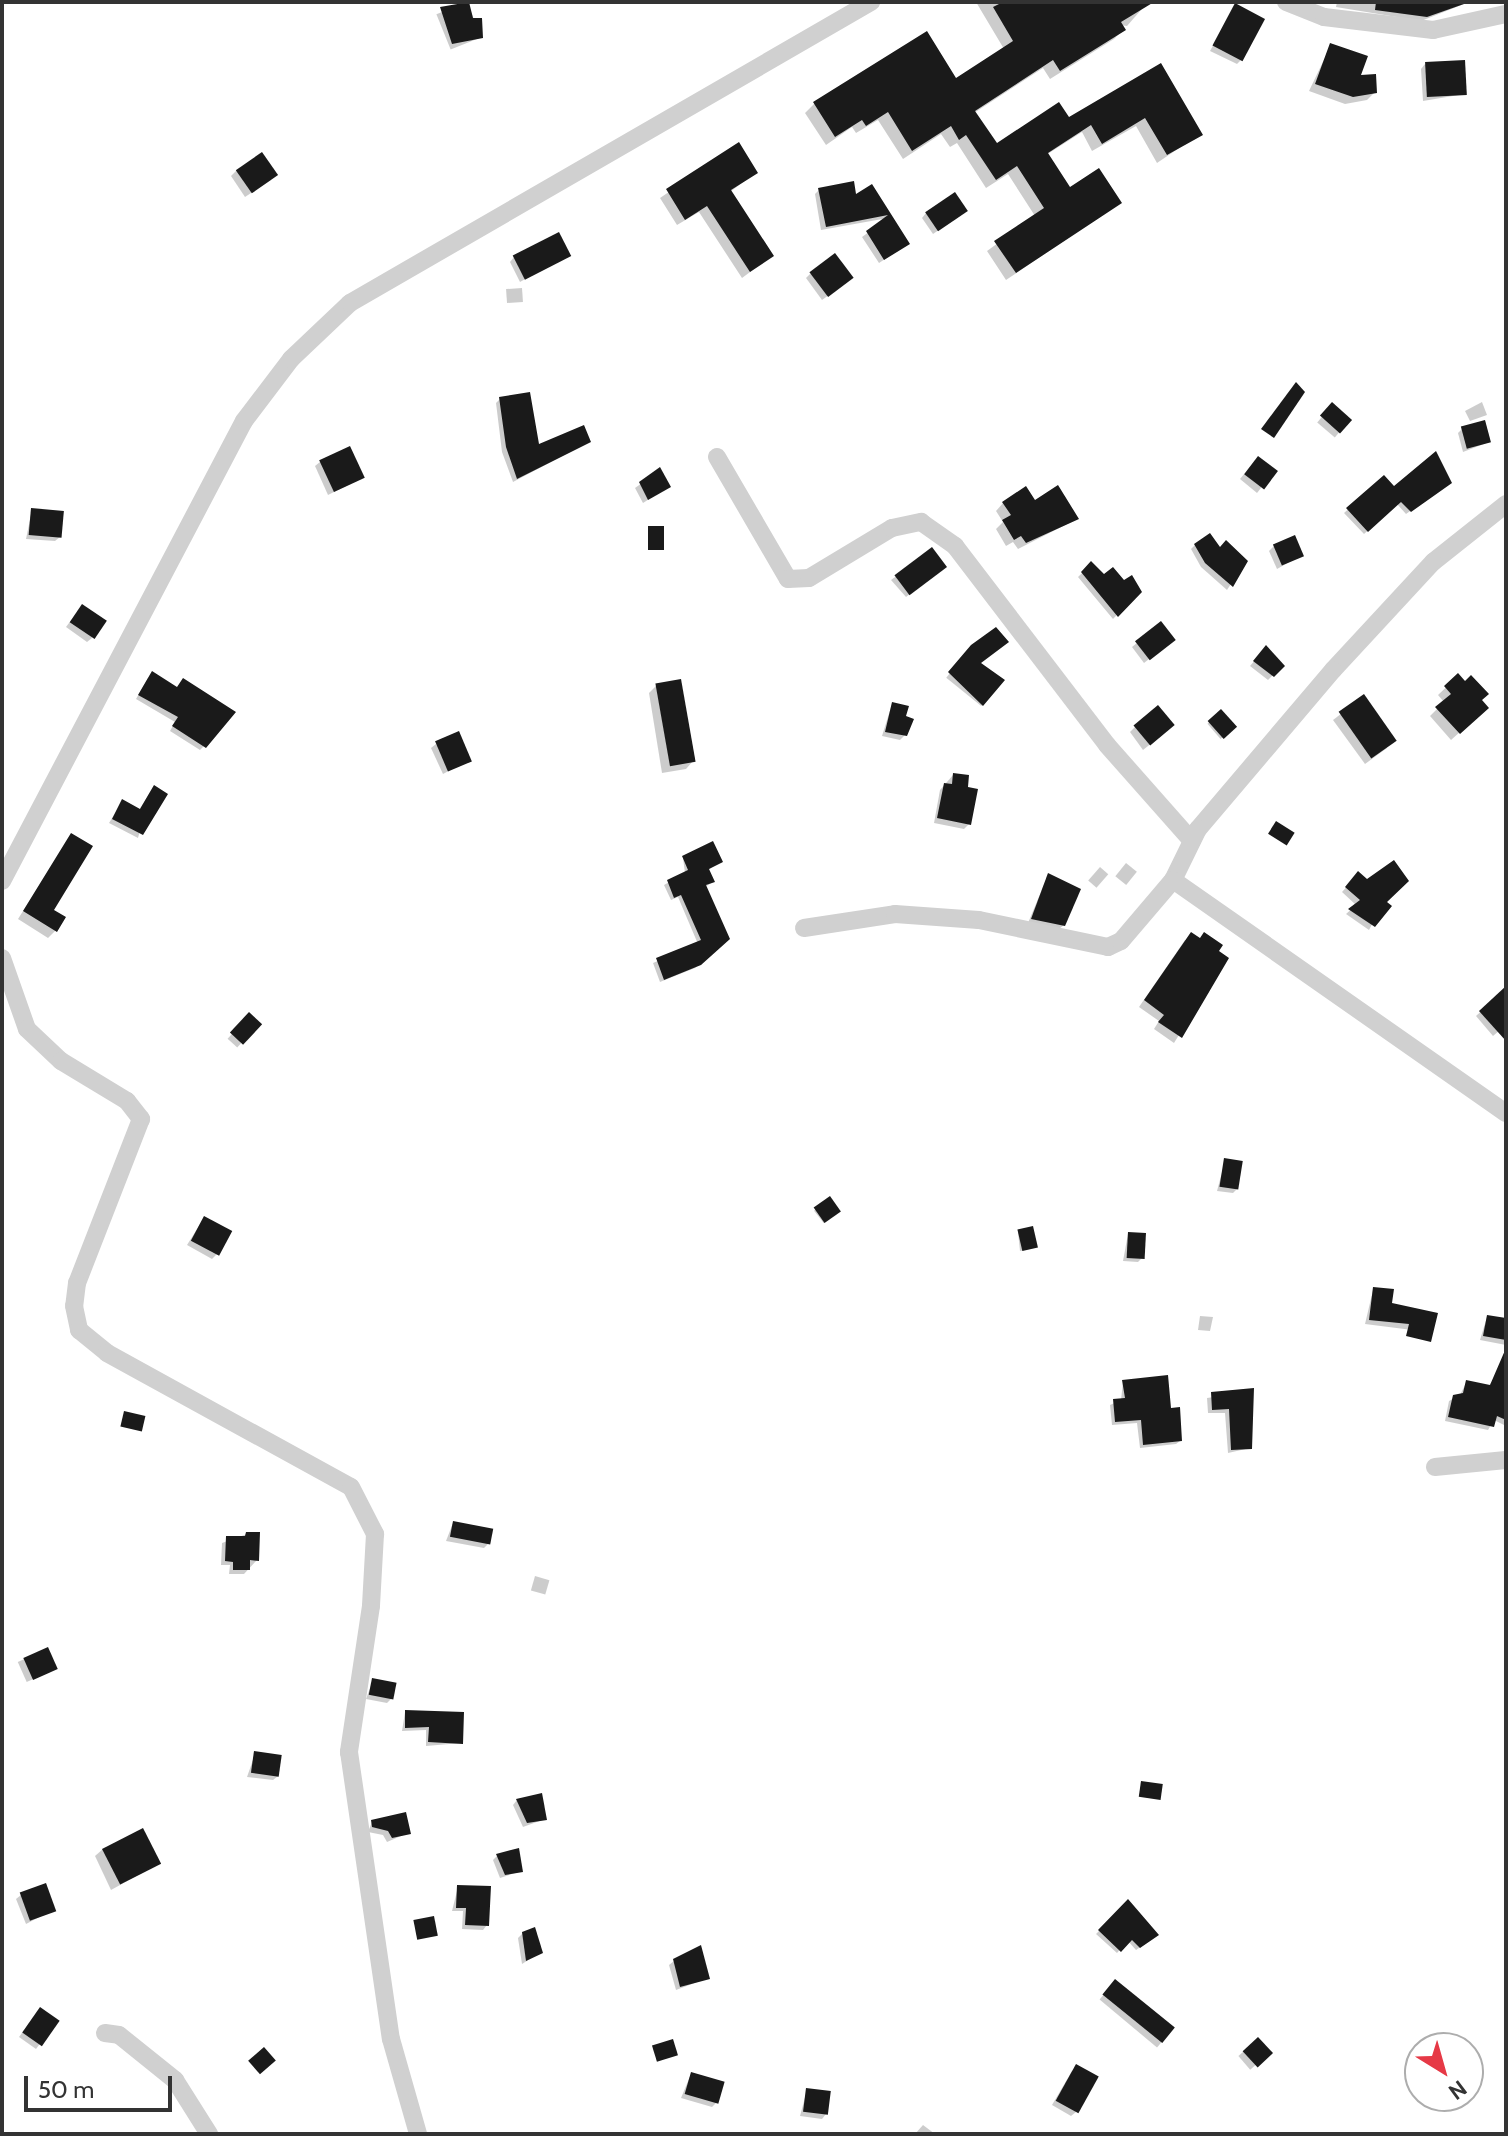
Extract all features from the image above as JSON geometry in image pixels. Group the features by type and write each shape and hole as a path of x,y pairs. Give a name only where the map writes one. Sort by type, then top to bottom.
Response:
{"street":[{"path":"2,881 244,421 291,359 350,303 871,2"},
{"path":"1286,2 1324,17 1433,30 1506,14"},
{"path":"717,457 788,579 809,578 892,528 921,522 955,546 1107,745 1192,841"},
{"path":"804,928 909,915 979,920 1108,947 1121,941 1173,880 1192,841 1241,776 1433,562 1506,504"},
{"path":"1173,880 1506,1113"},
{"path":"2,958 27,1029 61,1061 127,1101 141,1119 77,1283 74,1306 79,1330 107,1353 351,1487 375,1534 371,1606 349,1752 391,2039 418,2134"},
{"path":"1435,1467 1506,1460"},
{"path":"105,2033 119,2035 175,2080 209,2134"}],"building":[{"path":"469,2 473,18 482,18 483,38 452,44 440,7"},
{"path":"1003,2 1154,2 1121,22 1126,30 1060,71 1053,60 975,111 997,143 1059,102 1069,117 1161,63 1203,135 1167,155 1145,118 1102,144 1091,125 1048,153 1070,187 1099,168 1122,203 1016,273 994,241 1044,208 1017,166 996,180 966,135 959,140 951,126 912,151 888,112 866,126 862,120 835,137 813,102 927,31 956,78 1013,41 993,7"},
{"path":"1376,2 1464,4 1427,17 1375,10"},
{"path":"1235,3 1265,19 1242,61 1212,45"},
{"path":"1330,43 1368,56 1361,75 1376,74 1377,93 1353,97 1315,84"},
{"path":"1465,60 1467,95 1427,97 1425,62"},
{"path":"739,142 758,173 731,190 774,256 750,272 707,206 685,220 666,189"},
{"path":"262,152 278,175 252,193 236,170"},
{"path":"854,181 856,194 872,184 910,244 884,260 866,231 888,215 826,227 818,188"},
{"path":"955,192 968,211 938,231 925,212"},
{"path":"559,232 571,256 525,280 513,256"},
{"path":"835,253 854,278 828,297 809,272"},
{"path":"1296,382 1305,392 1274,438 1261,429"},
{"path":"530,392 539,444 584,425 591,442 517,479 506,447 499,397"},
{"path":"1332,402 1352,420 1340,433 1320,415"},
{"path":"1485,420 1491,442 1467,449 1461,426"},
{"path":"350,446 365,478 334,492 319,460"},
{"path":"1436,451 1452,483 1411,512 1401,502 1368,532 1346,508 1384,475 1394,486"},
{"path":"1258,456 1278,471 1264,489 1244,474"},
{"path":"660,467 671,487 648,500 639,482"},
{"path":"1058,485 1079,519 1026,543 1021,536 1014,540 1002,520 1011,515 1002,502 1026,486 1035,500"},
{"path":"31,508 64,511 62,538 29,535"},
{"path":"648,526 664,526 664,550 648,550"},
{"path":"1210,533 1220,547 1226,540 1248,561 1233,587 1205,563 1194,544"},
{"path":"1295,535 1304,556 1282,566 1273,544"},
{"path":"932,547 947,567 910,595 894,575"},
{"path":"1091,561 1104,574 1113,567 1124,580 1132,575 1142,592 1118,617 1081,572"},
{"path":"82,604 107,621 95,639 70,622"},
{"path":"1161,621 1176,640 1150,660 1135,641"},
{"path":"996,627 1009,642 981,663 1005,680 983,706 948,672 971,645"},
{"path":"1266,645 1285,666 1274,677 1253,661"},
{"path":"152,671 177,687 183,678 236,712 206,748 172,726 178,717 138,695"},
{"path":"1458,673 1465,681 1471,675 1489,694 1482,700 1489,708 1460,734 1435,707 1451,694 1444,686"},
{"path":"681,679 696,762 670,766 655,684"},
{"path":"1364,694 1397,741 1371,758 1339,712"},
{"path":"892,702 909,706 906,716 914,719 907,736 885,732"},
{"path":"1158,705 1175,725 1150,745 1133,726"},
{"path":"1221,709 1237,727 1224,739 1208,721"},
{"path":"459,731 472,761 448,772 435,741"},
{"path":"953,773 969,775 968,787 978,789 971,825 937,818 944,783 952,784"},
{"path":"154,785 168,794 143,835 112,819 122,799 140,809"},
{"path":"1276,821 1295,833 1287,845 1268,834"},
{"path":"71,833 93,846 54,910 66,917 57,932 23,911"},
{"path":"713,841 723,862 709,869 715,882 706,885 730,939 701,965 664,980 656,958 701,940 681,895 674,898 667,880 688,870 682,856"},
{"path":"1394,860 1409,881 1387,902 1392,906 1375,927 1348,909 1360,900 1345,887 1358,871 1367,879"},
{"path":"1048,873 1081,889 1065,926 1031,919"},
{"path":"1191,932 1200,938 1204,932 1223,945 1219,951 1229,958 1182,1038 1158,1022 1164,1015 1144,1000"},
{"path":"1506,986 1506,1041 1479,1011"},
{"path":"249,1012 262,1024 243,1045 230,1032"},
{"path":"1224,1158 1243,1161 1238,1190 1219,1187"},
{"path":"830,1196 841,1212 825,1223 814,1207"},
{"path":"204,1216 232,1231 219,1256 191,1241"},
{"path":"1033,1226 1038,1247 1022,1251 1017,1230"},
{"path":"1128,1232 1146,1233 1145,1259 1127,1258"},
{"path":"1373,1287 1394,1289 1392,1303 1438,1313 1431,1342 1406,1336 1409,1324 1369,1320"},
{"path":"1487,1315 1506,1318 1506,1340 1483,1336"},
{"path":"1506,1348 1506,1420 1497,1416 1494,1427 1448,1417 1453,1395 1463,1393 1466,1380 1490,1385"},
{"path":"1168,1375 1171,1408 1180,1407 1182,1441 1143,1445 1141,1420 1115,1422 1113,1399 1125,1398 1122,1380"},
{"path":"1254,1388 1252,1449 1231,1450 1229,1409 1212,1410 1211,1392"},
{"path":"124,1411 145,1416 142,1432 120,1427"},
{"path":"453,1521 493,1529 490,1545 450,1537"},
{"path":"246,1532 260,1532 259,1561 250,1560 250,1570 233,1570 233,1562 225,1561 226,1536 245,1536"},
{"path":"48,1647 58,1669 33,1680 23,1658"},
{"path":"372,1678 397,1683 393,1699 369,1695"},
{"path":"405,1710 464,1712 463,1744 428,1742 429,1727 405,1728"},
{"path":"254,1751 282,1755 279,1777 251,1773"},
{"path":"1141,1781 1163,1784 1161,1800 1139,1797"},
{"path":"542,1793 547,1820 527,1823 516,1799"},
{"path":"406,1812 411,1834 392,1838 388,1831 372,1827 371,1820"},
{"path":"143,1828 161,1864 120,1885 102,1849"},
{"path":"519,1848 523,1872 505,1875 496,1854"},
{"path":"46,1883 56,1911 30,1921 20,1893"},
{"path":"457,1885 491,1886 489,1926 465,1925 466,1908 456,1908"},
{"path":"1128,1899 1159,1935 1140,1948 1132,1940 1121,1952 1098,1930"},
{"path":"434,1916 438,1936 417,1940 413,1920"},
{"path":"535,1927 543,1953 526,1961 522,1932"},
{"path":"701,1945 710,1979 680,1987 673,1959"},
{"path":"1115,1979 1175,2027 1162,2043 1102,1995"},
{"path":"40,2007 60,2021 42,2046 22,2032"},
{"path":"1258,2037 1273,2053 1258,2067 1243,2051"},
{"path":"673,2039 678,2055 657,2062 652,2045"},
{"path":"264,2047 276,2061 260,2074 248,2061"},
{"path":"1076,2064 1099,2077 1078,2113 1056,2101"},
{"path":"691,2072 725,2082 718,2104 685,2094"},
{"path":"806,2088 831,2091 828,2115 803,2112"}]}
